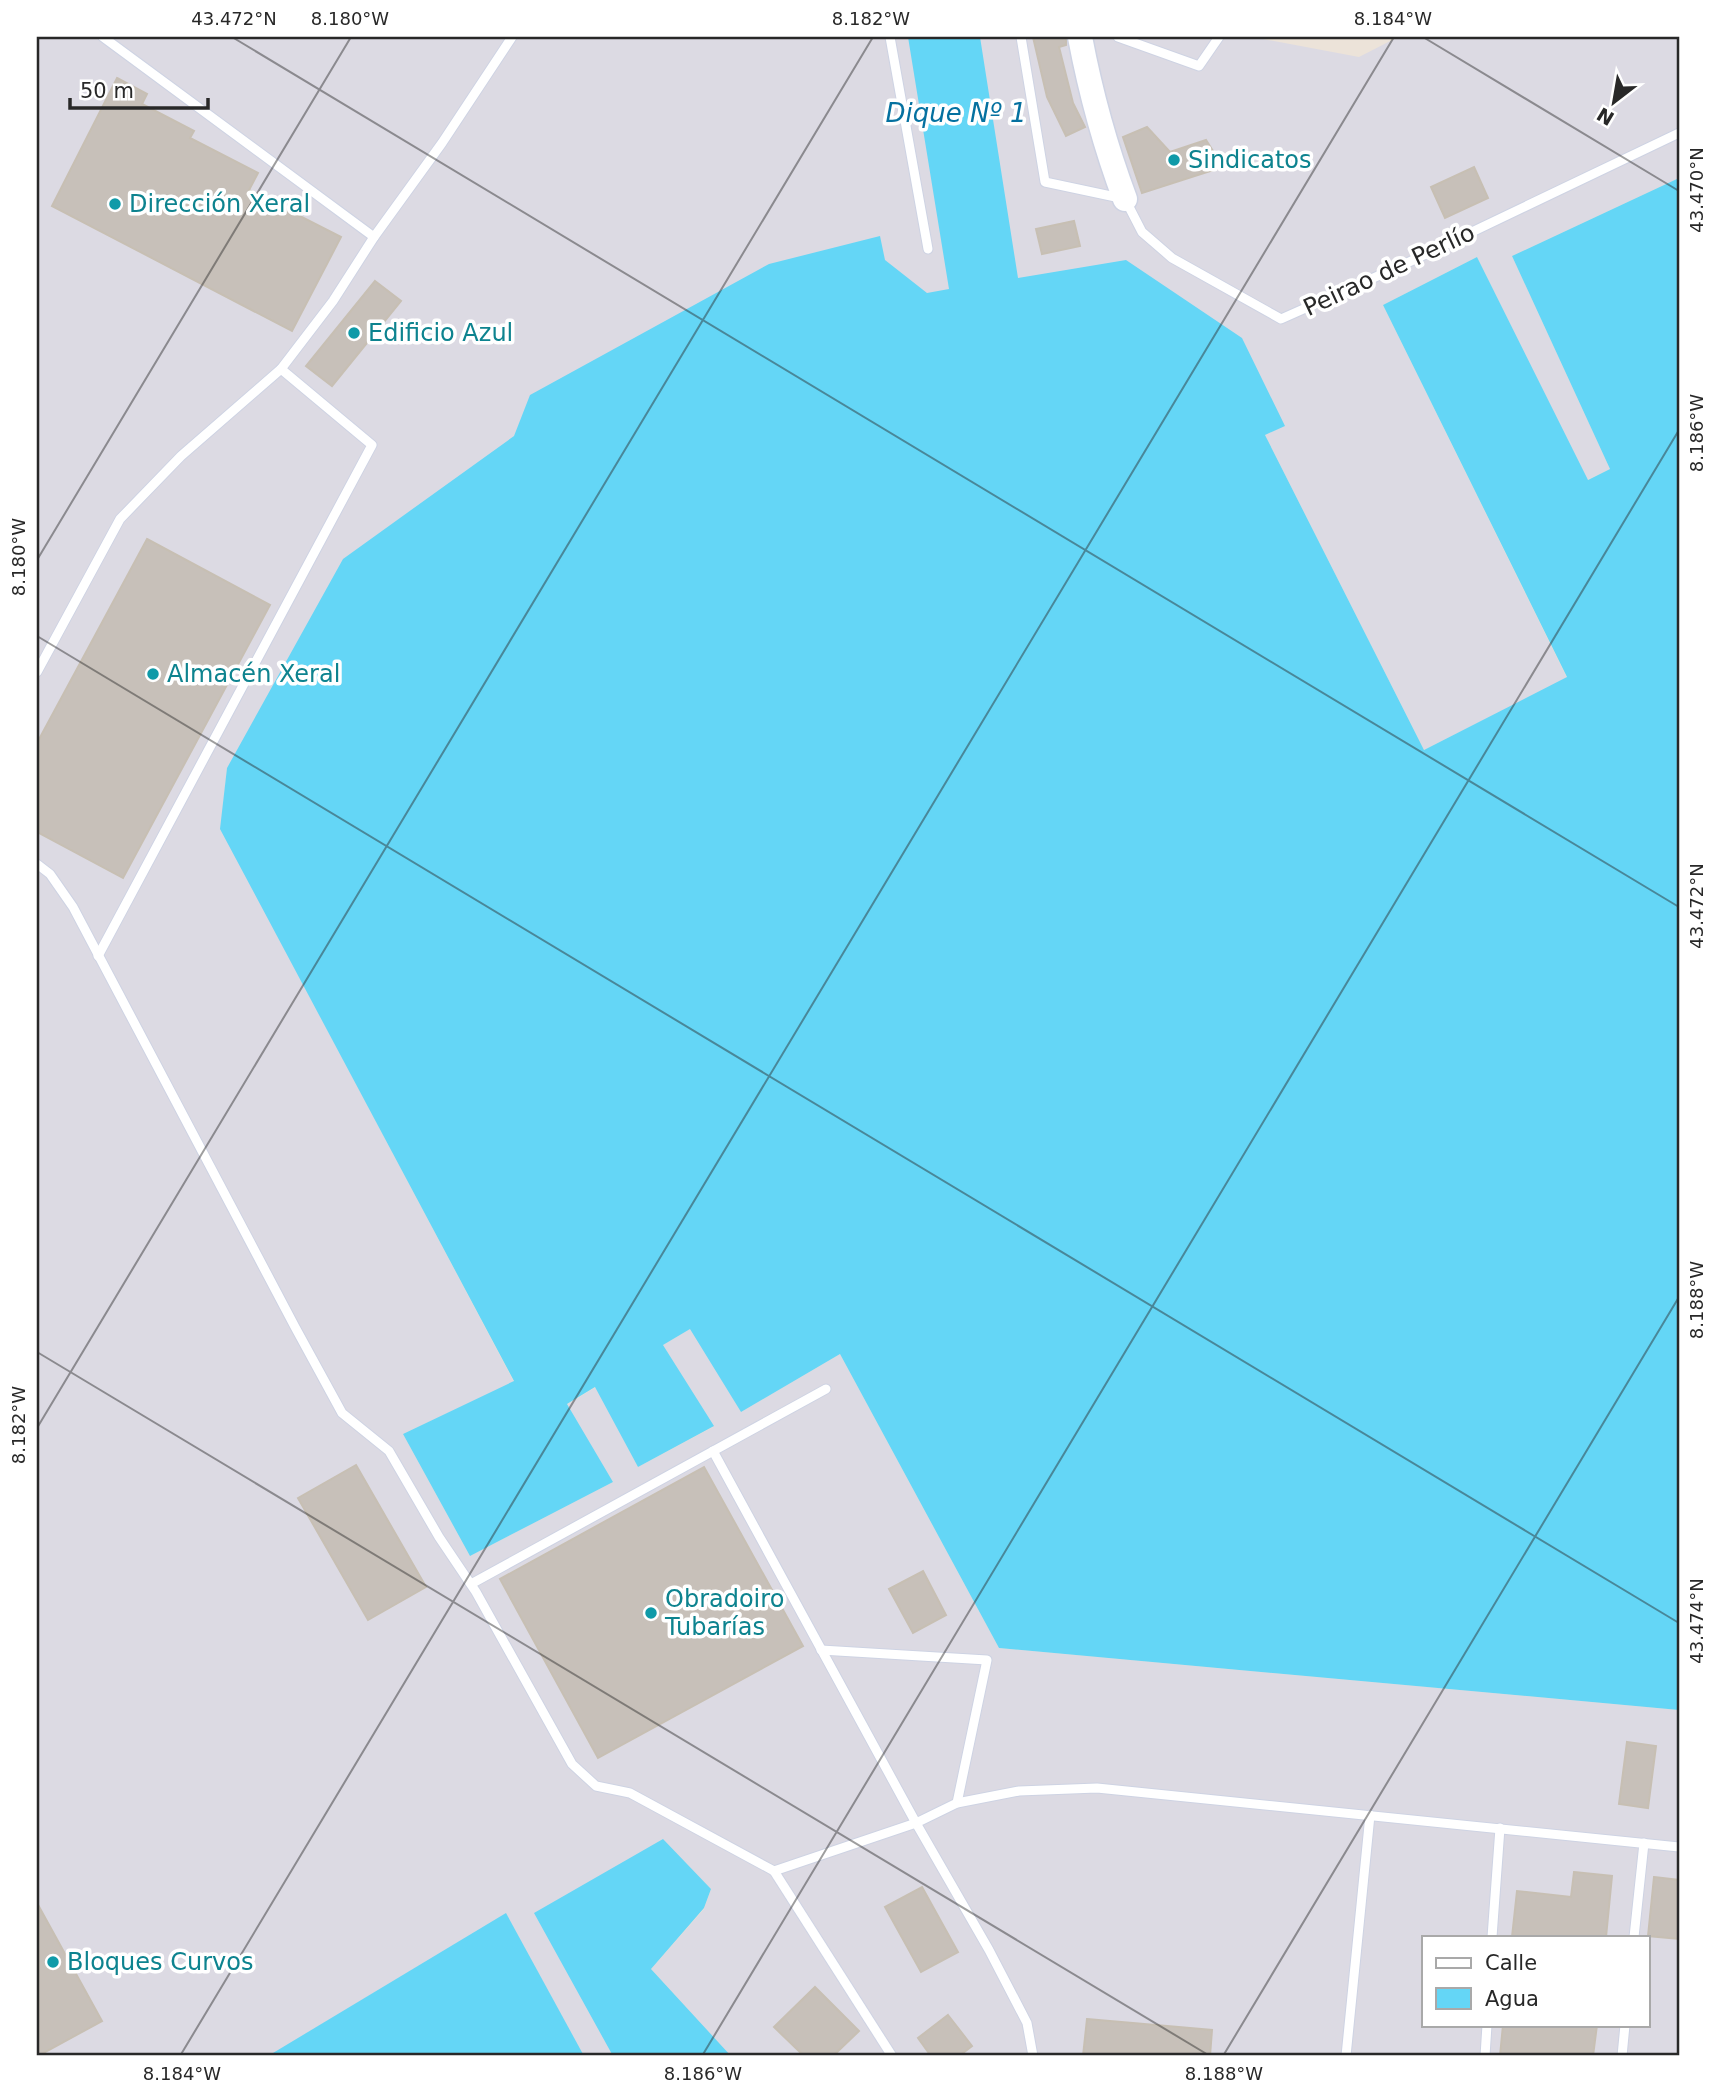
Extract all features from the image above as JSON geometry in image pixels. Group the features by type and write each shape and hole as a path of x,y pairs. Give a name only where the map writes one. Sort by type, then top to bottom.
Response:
{"street":[{"path":"1080,37 1092,97 1125,199"}],"lane":[{"path":"103,37 374,237"},
{"path":"37,672 121,519 181,456 281,369 333,301 512,37"},
{"path":"890,37 928,248"},
{"path":"1021,37 1045,182 1125,199"},
{"path":"1118,37 1199,66 1219,37"},
{"name":"Peirao de Perlío","path":"1125,199 1142,232 1172,258 1281,319 1419,257 1679,133"},
{"path":"99,956 373,445 281,369"},
{"path":"37,864 50,874 73,907 342,1413 389,1451 439,1537 471,1584 572,1764 596,1786 630,1793 774,1871 892,2056"},
{"path":"471,1584 826,1389"},
{"path":"713,1451 916,1823 989,1950 1027,2023 1032,2056"},
{"path":"821,1650 987,1660 957,1803"},
{"path":"774,1871 916,1823 957,1803 1018,1791 1097,1788 1679,1847"},
{"path":"1346,2056 1370,1815"},
{"path":"1493,1936 1500,1828"},
{"path":"1634,1936 1644,1843"},
{"path":"1485,2056 1487,2026"},
{"path":"1622,2056 1625,2026"}],"shaded area":[{"path":"37,37 1252,37 1359,57 1398,37 1679,37 1679,178 1512,256 1610,469 1587,480 1477,257 1383,305 1567,678 1424,750 1265,435 1285,425 514,436 227,768 221,829 514,1382 403,1434 470,1556 613,1482 566,1405 596,1387 638,1467 713,1427 663,1345 691,1328 741,1412 840,1354 999,1648 1679,1710 1679,2056 731,2056 651,1969 704,1909 711,1889 662,1839 613,2056 37,2056"}],"water":[{"name":"Dique Nº 1","path":"908,37 980,37 1018,278 1126,260 1242,338 1285,426 1265,435 1424,750 1567,677 1383,305 1477,257 1588,480 1610,469 1512,256 1679,178 1679,1710 999,1648 840,1354 741,1412 690,1329 663,1345 714,1426 638,1467 595,1387 567,1404 613,1482 470,1556 403,1434 514,1381 220,829 227,768 343,559 514,436 530,395 769,264 880,236 885,260 927,293 949,289"},
{"path":"663,1839 711,1889 704,1908 651,1969 731,2056 613,2056 534,1913"},
{"path":"506,1913 584,2056 268,2056"}],"building":[{"path":"1033,37 1066,37 1066,45 1059,47 1073,103 1085,127 1066,136 1047,97"},
{"name":"Dirección Xeral","path":"117,78 147,94 142,104 194,131 190,138 258,173 249,190 341,237 292,331 52,206"},
{"name":"Sindicatos","path":"1147,127 1170,152 1206,140 1223,167 1142,193 1123,137"},
{"path":"1474,167 1488,198 1445,218 1431,187"},
{"path":"1074,221 1080,246 1042,254 1036,229"},
{"name":"Edificio Azul","path":"375,281 401,301 332,386 306,366"},
{"name":"Almacén Xeral","path":"147,539 270,605 123,878 37,832 37,743"},
{"path":"356,1465 426,1587 368,1620 298,1498"},
{"name":"Obradoiro Tubarías","path":"704,1467 803,1646 598,1758 500,1579"},
{"path":"923,1571 946,1615 913,1633 889,1589"},
{"path":"1627,1742 1656,1746 1648,1808 1619,1804"},
{"path":"1574,1872 1612,1876 1606,1936 1512,1936 1517,1891 1571,1897"},
{"path":"1654,1877 1679,1880 1679,1939 1648,1936"},
{"path":"922,1887 958,1952 921,1972 885,1907"},
{"name":"Bloques Curvos","path":"37,1903 102,2021 38,2056 37,2056"},
{"path":"815,1987 859,2031 833,2056 804,2056 774,2027"},
{"path":"948,2015 972,2046 959,2056 931,2056 918,2038"},
{"path":"1087,2019 1212,2030 1210,2056 1083,2056"},
{"path":"1503,2026 1597,2026 1593,2056 1500,2056"}],"place":[{"name":"Sindicatos","path":"1174,160"},
{"name":"Dirección Xeral","path":"115,204"},
{"name":"Edificio Azul","path":"354,333"},
{"name":"Almacén Xeral","path":"153,674"},
{"name":"Obradoiro Tubarías","path":"651,1613"},
{"name":"Bloques Curvos","path":"53,1962"}]}
